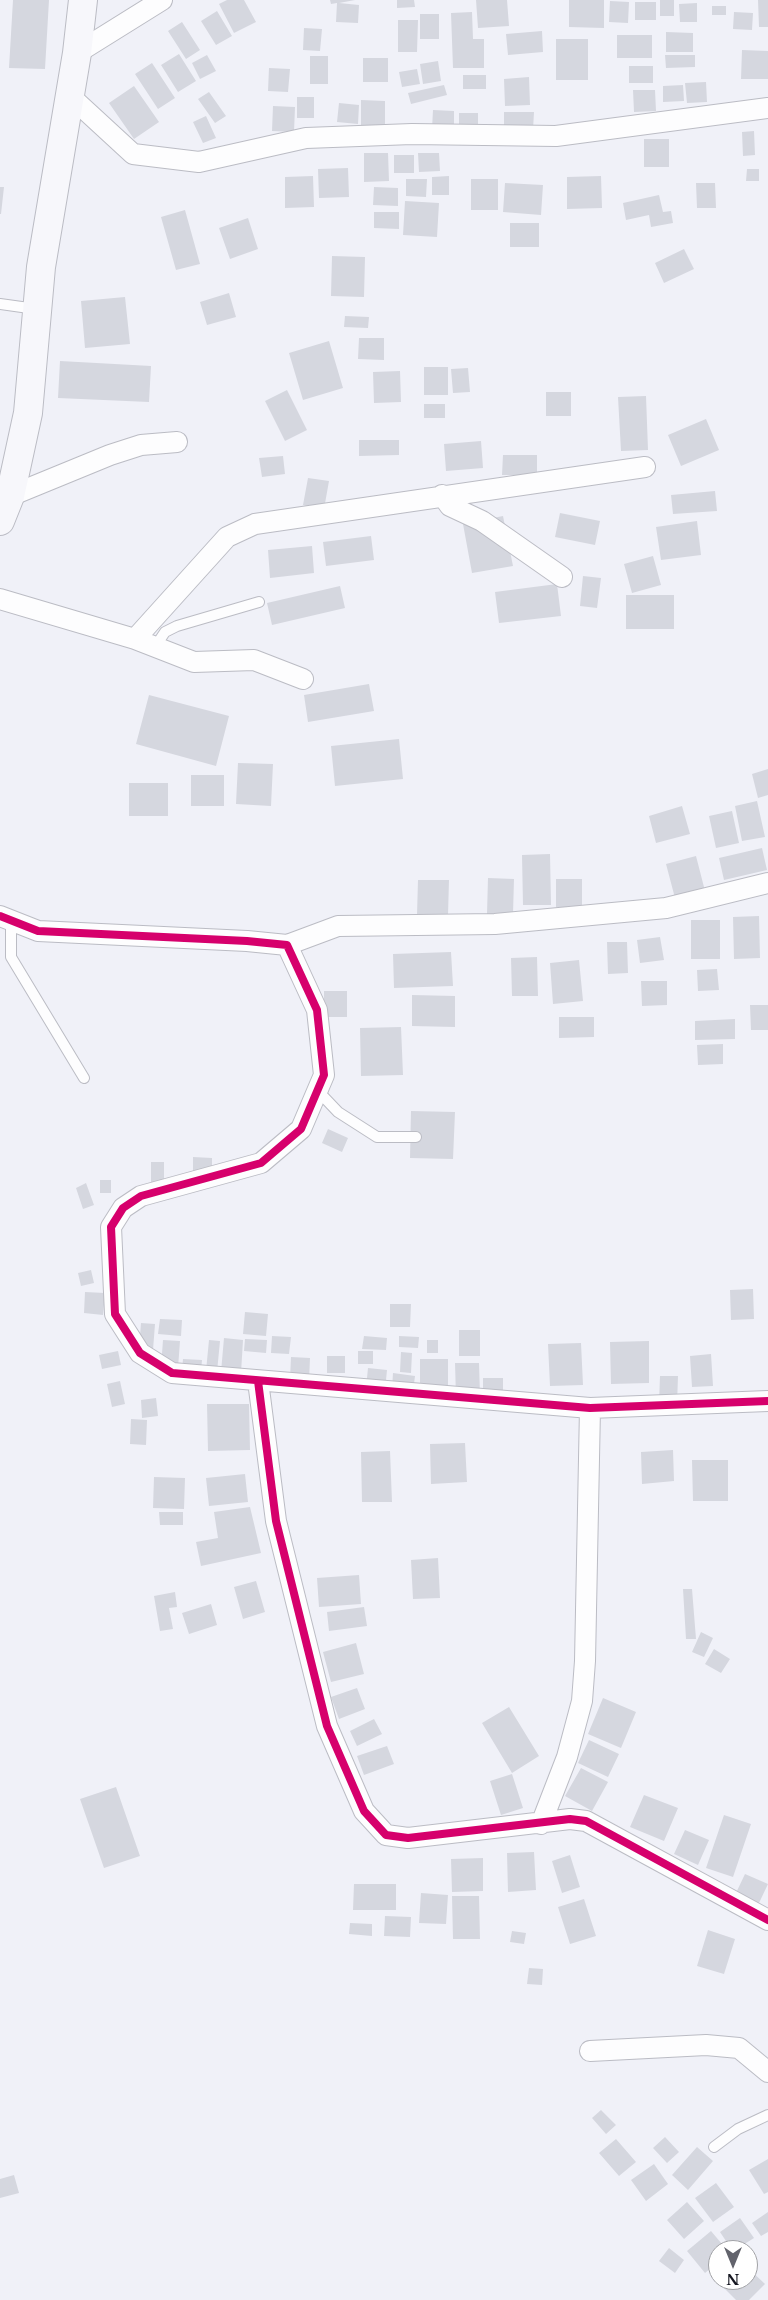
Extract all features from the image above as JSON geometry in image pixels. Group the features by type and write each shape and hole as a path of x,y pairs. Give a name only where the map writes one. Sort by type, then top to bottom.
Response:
{"street":[{"path":"0,521 10,496 28,413 41,267 77,53 83,0"},
{"path":"77,53 162,0"},
{"path":"70,96 134,154 199,162 306,138 412,134 556,136 768,108"},
{"path":"10,496 110,455 141,445 176,442"},
{"path":"135,639 227,537 255,524 645,466"},
{"path":"442,495 450,506 482,521 562,577"},
{"path":"0,598 135,639 194,662 254,660 303,679"},
{"path":"6,918 38,931 247,941 288,946 338,926 495,924 666,908 768,883"},
{"path":"288,946 317,1010 324,1075 301,1129 261,1164 141,1196 123,1208 111,1227 115,1314 140,1353 172,1373 590,1408 768,1401"},
{"path":"258,1381 279,1530 327,1726 364,1811 386,1835 408,1838 541,1824 570,1819 586,1821 768,1920"},
{"path":"541,1824 567,1757 582,1701 585,1661 590,1408"},
{"path":"590,2051 706,2045 739,2048 768,2072"}],"lane":[{"path":"0,304 37,309"},
{"path":"155,647 165,632 177,626 260,602"},
{"path":"6,918 11,957 84,1078"},
{"path":"318,1090 338,1112 377,1137 416,1137"},
{"path":"714,2146 738,2129 768,2115"}],"building":[{"path":"13,0 49,0 45,69 9,68"},
{"path":"227,0 244,0 256,22 234,33 219,4"},
{"path":"330,0 355,0 339,3 359,5 358,23 336,22 337,3 331,4"},
{"path":"397,0 414,0 415,7 397,8"},
{"path":"476,0 507,0 509,26 478,28"},
{"path":"569,0 604,0 604,28 569,27"},
{"path":"660,0 674,0 674,16 660,16"},
{"path":"758,0 768,0 768,27 759,27"},
{"path":"610,1 629,2 628,23 609,22"},
{"path":"635,2 656,2 656,20 635,20"},
{"path":"697,3 697,22 680,22 679,4"},
{"path":"712,6 726,6 726,15 712,15"},
{"path":"217,11 232,36 216,45 201,21"},
{"path":"472,12 473,39 484,39 484,68 453,68 451,13"},
{"path":"734,12 753,13 752,30 733,29"},
{"path":"420,14 439,14 439,39 420,39"},
{"path":"398,20 418,20 417,52 398,52"},
{"path":"182,22 200,50 186,59 168,31"},
{"path":"304,28 322,29 320,51 303,50"},
{"path":"542,31 543,52 508,55 506,34"},
{"path":"666,32 693,33 693,52 666,52"},
{"path":"617,35 652,35 652,58 617,58"},
{"path":"556,39 588,39 588,80 556,80"},
{"path":"742,50 768,51 768,79 741,79"},
{"path":"179,54 196,81 178,92 161,65"},
{"path":"207,55 216,71 200,79 192,63"},
{"path":"665,55 695,55 695,67 666,68"},
{"path":"310,56 328,56 328,84 310,84"},
{"path":"363,58 388,58 388,82 363,82"},
{"path":"438,61 441,81 423,84 420,64"},
{"path":"152,63 175,98 158,109 135,74"},
{"path":"629,66 653,66 653,83 629,83"},
{"path":"269,68 290,69 288,92 268,91"},
{"path":"417,69 420,84 402,87 399,72"},
{"path":"463,75 486,75 486,89 463,89"},
{"path":"529,77 530,105 505,106 504,79"},
{"path":"706,82 707,102 687,103 685,83"},
{"path":"444,85 447,95 411,104 408,93"},
{"path":"683,85 684,101 663,102 663,86"},
{"path":"134,86 159,122 134,139 109,103"},
{"path":"633,90 655,90 656,111 634,112"},
{"path":"209,92 226,116 215,123 198,99"},
{"path":"297,97 314,97 314,118 297,118"},
{"path":"361,100 385,101 385,130 361,130"},
{"path":"339,103 359,105 358,124 337,122"},
{"path":"273,106 295,107 294,132 272,131"},
{"path":"433,110 454,111 454,130 432,129"},
{"path":"504,112 534,112 533,130 504,129"},
{"path":"459,113 478,113 478,128 459,128"},
{"path":"206,116 216,138 203,143 193,122"},
{"path":"754,131 755,155 743,156 742,132"},
{"path":"644,139 669,139 669,167 644,167"},
{"path":"364,153 388,153 389,181 364,182"},
{"path":"418,153 439,153 440,171 419,172"},
{"path":"394,155 414,155 414,173 394,173"},
{"path":"348,168 349,197 319,198 318,169"},
{"path":"747,169 759,169 759,181 746,181"},
{"path":"313,176 314,207 285,208 285,177"},
{"path":"449,176 449,195 432,195 432,177"},
{"path":"601,176 602,208 567,209 567,177"},
{"path":"406,179 427,179 426,197 406,196"},
{"path":"471,179 498,179 498,210 471,210"},
{"path":"505,183 543,185 541,215 503,212"},
{"path":"696,183 715,183 716,208 697,208"},
{"path":"0,187 4,187 1,214 0,214"},
{"path":"374,187 398,188 398,206 373,205"},
{"path":"659,195 663,212 671,211 673,223 651,227 649,215 626,220 623,203"},
{"path":"405,201 439,203 437,237 403,235"},
{"path":"185,210 200,264 176,270 161,217"},
{"path":"374,212 399,212 399,229 374,228"},
{"path":"248,218 258,249 230,259 219,228"},
{"path":"510,223 539,223 539,247 510,247"},
{"path":"684,249 694,269 664,283 655,263"},
{"path":"332,256 365,257 364,297 331,296"},
{"path":"229,293 236,317 207,325 200,302"},
{"path":"125,297 130,344 85,348 81,301"},
{"path":"345,316 369,317 368,328 344,327"},
{"path":"359,338 384,338 384,360 358,359"},
{"path":"329,341 343,388 303,400 289,353"},
{"path":"60,361 151,366 149,402 58,398"},
{"path":"424,367 448,367 448,395 424,395"},
{"path":"468,368 470,392 453,393 451,369"},
{"path":"400,371 401,402 374,403 373,372"},
{"path":"287,390 307,430 285,441 265,401"},
{"path":"546,392 571,392 571,416 546,416"},
{"path":"646,396 648,450 621,451 618,397"},
{"path":"424,404 445,404 445,418 424,418"},
{"path":"706,419 719,450 681,466 668,435"},
{"path":"359,440 399,440 399,455 359,456"},
{"path":"481,441 483,468 446,471 444,444"},
{"path":"503,455 537,455 537,475 502,475"},
{"path":"283,456 285,474 262,477 259,458"},
{"path":"308,478 329,481 324,509 303,505"},
{"path":"715,491 717,511 673,514 671,495"},
{"path":"560,513 600,521 595,545 555,537"},
{"path":"503,516 513,566 472,573 463,524"},
{"path":"697,521 701,555 661,560 656,527"},
{"path":"371,536 374,560 326,566 323,542"},
{"path":"312,546 314,573 270,578 268,550"},
{"path":"653,556 661,585 632,593 624,564"},
{"path":"583,576 601,578 597,608 580,606"},
{"path":"557,584 561,616 499,623 495,592"},
{"path":"340,586 345,608 272,625 267,603"},
{"path":"626,595 674,595 674,629 626,629"},
{"path":"369,684 374,711 308,722 304,695"},
{"path":"149,695 229,716 216,766 136,744"},
{"path":"399,739 403,779 335,786 331,746"},
{"path":"238,763 273,764 271,806 236,804"},
{"path":"768,769 768,795 758,798 752,774"},
{"path":"191,775 224,775 224,806 191,806"},
{"path":"129,783 168,783 168,816 129,816"},
{"path":"757,801 765,837 742,841 735,806"},
{"path":"682,806 690,834 656,843 649,816"},
{"path":"732,811 739,843 716,848 709,816"},
{"path":"762,848 767,870 724,880 719,858"},
{"path":"550,854 551,905 523,905 522,855"},
{"path":"696,856 705,891 675,898 666,864"},
{"path":"488,878 514,879 513,914 487,914"},
{"path":"556,879 582,879 582,907 556,907"},
{"path":"418,880 449,880 448,915 417,915"},
{"path":"759,916 760,958 734,959 733,917"},
{"path":"691,920 720,920 720,959 691,959"},
{"path":"660,937 664,960 640,963 637,940"},
{"path":"607,942 627,942 628,973 608,974"},
{"path":"451,952 453,986 394,988 393,954"},
{"path":"537,957 538,996 512,996 511,958"},
{"path":"579,960 583,1001 553,1004 550,963"},
{"path":"717,969 719,990 698,991 697,970"},
{"path":"641,981 667,981 667,1005 642,1006"},
{"path":"324,991 347,991 347,1017 324,1017"},
{"path":"412,995 455,996 455,1027 412,1026"},
{"path":"750,1005 768,1005 768,1030 751,1030"},
{"path":"559,1017 594,1017 594,1037 559,1038"},
{"path":"735,1019 735,1039 695,1040 695,1021"},
{"path":"401,1027 403,1075 361,1076 360,1028"},
{"path":"723,1044 723,1064 698,1065 697,1045"},
{"path":"411,1111 455,1112 453,1159 410,1158"},
{"path":"328,1129 348,1138 342,1152 322,1143"},
{"path":"193,1157 212,1158 212,1175 193,1174"},
{"path":"151,1162 164,1162 164,1183 151,1183"},
{"path":"100,1180 111,1180 111,1193 100,1193"},
{"path":"86,1183 94,1205 83,1209 76,1188"},
{"path":"91,1270 94,1283 81,1286 78,1273"},
{"path":"753,1289 754,1319 731,1320 730,1290"},
{"path":"85,1292 105,1293 103,1315 84,1313"},
{"path":"390,1304 411,1304 410,1327 390,1327"},
{"path":"245,1312 268,1314 266,1336 243,1334"},
{"path":"160,1319 182,1320 181,1336 158,1334"},
{"path":"141,1323 155,1324 153,1350 139,1349"},
{"path":"459,1330 480,1330 480,1356 459,1356"},
{"path":"272,1336 291,1337 289,1354 271,1353"},
{"path":"364,1336 387,1338 386,1350 362,1349"},
{"path":"399,1336 419,1337 418,1348 399,1347"},
{"path":"224,1338 243,1340 241,1373 221,1372"},
{"path":"245,1339 267,1340 266,1353 244,1351"},
{"path":"163,1340 180,1341 178,1368 161,1367"},
{"path":"209,1340 220,1341 217,1372 206,1371"},
{"path":"427,1340 438,1340 438,1353 427,1353"},
{"path":"649,1341 649,1383 611,1384 610,1342"},
{"path":"581,1343 583,1385 550,1386 548,1344"},
{"path":"118,1351 121,1365 102,1369 99,1355"},
{"path":"358,1351 373,1351 373,1364 358,1364"},
{"path":"401,1352 412,1353 411,1373 400,1372"},
{"path":"711,1354 713,1386 692,1387 690,1356"},
{"path":"327,1356 345,1356 345,1373 327,1373"},
{"path":"291,1357 310,1358 309,1381 290,1379"},
{"path":"183,1359 202,1360 201,1371 182,1370"},
{"path":"420,1359 448,1359 448,1396 420,1395"},
{"path":"455,1363 479,1363 480,1396 456,1397"},
{"path":"368,1368 387,1370 385,1390 366,1388"},
{"path":"393,1373 415,1376 413,1391 392,1389"},
{"path":"660,1376 678,1376 677,1405 659,1404"},
{"path":"483,1378 503,1378 503,1396 483,1396"},
{"path":"120,1381 125,1404 112,1407 107,1384"},
{"path":"156,1398 158,1416 142,1418 141,1400"},
{"path":"207,1404 249,1404 250,1450 208,1451"},
{"path":"131,1419 147,1420 146,1445 130,1444"},
{"path":"465,1443 467,1482 431,1484 430,1444"},
{"path":"673,1450 674,1481 642,1484 641,1452"},
{"path":"390,1451 392,1502 362,1502 361,1452"},
{"path":"692,1460 728,1460 728,1501 693,1501"},
{"path":"245,1474 248,1502 209,1506 206,1478"},
{"path":"154,1477 185,1478 184,1509 153,1508"},
{"path":"250,1507 261,1553 201,1566 196,1542 218,1538 214,1512"},
{"path":"159,1512 183,1512 183,1525 160,1525"},
{"path":"438,1558 440,1598 413,1599 411,1560"},
{"path":"359,1575 361,1604 319,1607 317,1578"},
{"path":"256,1581 265,1612 243,1619 234,1587"},
{"path":"683,1589 692,1589 696,1639 686,1639"},
{"path":"175,1592 177,1607 169,1608 173,1629 160,1631 154,1596"},
{"path":"211,1604 217,1625 189,1634 182,1613"},
{"path":"364,1607 367,1626 329,1631 327,1612"},
{"path":"701,1632 713,1638 704,1657 692,1652"},
{"path":"356,1643 364,1674 331,1682 323,1652"},
{"path":"714,1649 730,1659 721,1673 705,1664"},
{"path":"357,1688 365,1709 339,1719 331,1697"},
{"path":"603,1698 636,1712 621,1748 588,1734"},
{"path":"509,1707 539,1756 512,1773 482,1723"},
{"path":"374,1719 382,1734 357,1746 350,1731"},
{"path":"589,1740 619,1754 608,1777 578,1763"},
{"path":"387,1746 394,1764 364,1775 357,1756"},
{"path":"581,1768 608,1782 592,1811 565,1796"},
{"path":"512,1774 523,1808 501,1815 490,1781"},
{"path":"116,1787 140,1856 104,1868 80,1799"},
{"path":"644,1795 678,1808 664,1841 630,1827"},
{"path":"724,1815 751,1824 733,1877 706,1868"},
{"path":"685,1830 709,1840 698,1865 674,1854"},
{"path":"534,1852 536,1890 508,1892 507,1853"},
{"path":"570,1855 580,1887 562,1893 552,1861"},
{"path":"483,1858 483,1891 452,1892 451,1859"},
{"path":"745,1874 768,1884 759,1903 736,1893"},
{"path":"354,1884 396,1884 396,1910 353,1910"},
{"path":"421,1893 448,1895 446,1924 419,1923"},
{"path":"452,1896 479,1896 480,1939 453,1939"},
{"path":"584,1899 596,1936 570,1944 558,1907"},
{"path":"385,1916 411,1917 410,1937 384,1936"},
{"path":"350,1923 372,1924 372,1936 349,1934"},
{"path":"708,1930 735,1939 724,1974 697,1966"},
{"path":"512,1931 526,1933 524,1944 510,1942"},
{"path":"529,1968 543,1969 542,1985 527,1984"},
{"path":"601,2110 616,2125 606,2134 592,2118"},
{"path":"665,2137 679,2152 667,2163 653,2148"},
{"path":"616,2139 636,2162 619,2176 599,2153"},
{"path":"697,2147 713,2161 688,2190 672,2175"},
{"path":"768,2159 768,2192 764,2194 749,2170"},
{"path":"654,2164 668,2184 646,2201 631,2180"},
{"path":"14,2175 19,2193 0,2198 0,2179"},
{"path":"716,2183 734,2207 713,2222 695,2198"},
{"path":"687,2202 704,2221 684,2239 667,2220"},
{"path":"768,2212 768,2232 761,2236 752,2223"},
{"path":"740,2218 754,2238 751,2240 725,2240 720,2232"},
{"path":"711,2231 719,2240 708,2240 708,2270 705,2273 687,2251"},
{"path":"669,2248 684,2260 675,2273 659,2261"},
{"path":"758,2277 765,2284 749,2300 736,2300 726,2290 758,2290"}],"cycle path":[{"path":"0,916 38,931 247,941 287,945 317,1010 324,1075 301,1129 261,1163 141,1196 123,1208 111,1227 115,1314 140,1353 172,1373 590,1408 768,1401"},
{"path":"258,1381 276,1521 327,1726 364,1811 386,1835 408,1838 570,1819 586,1821 768,1920"}]}
